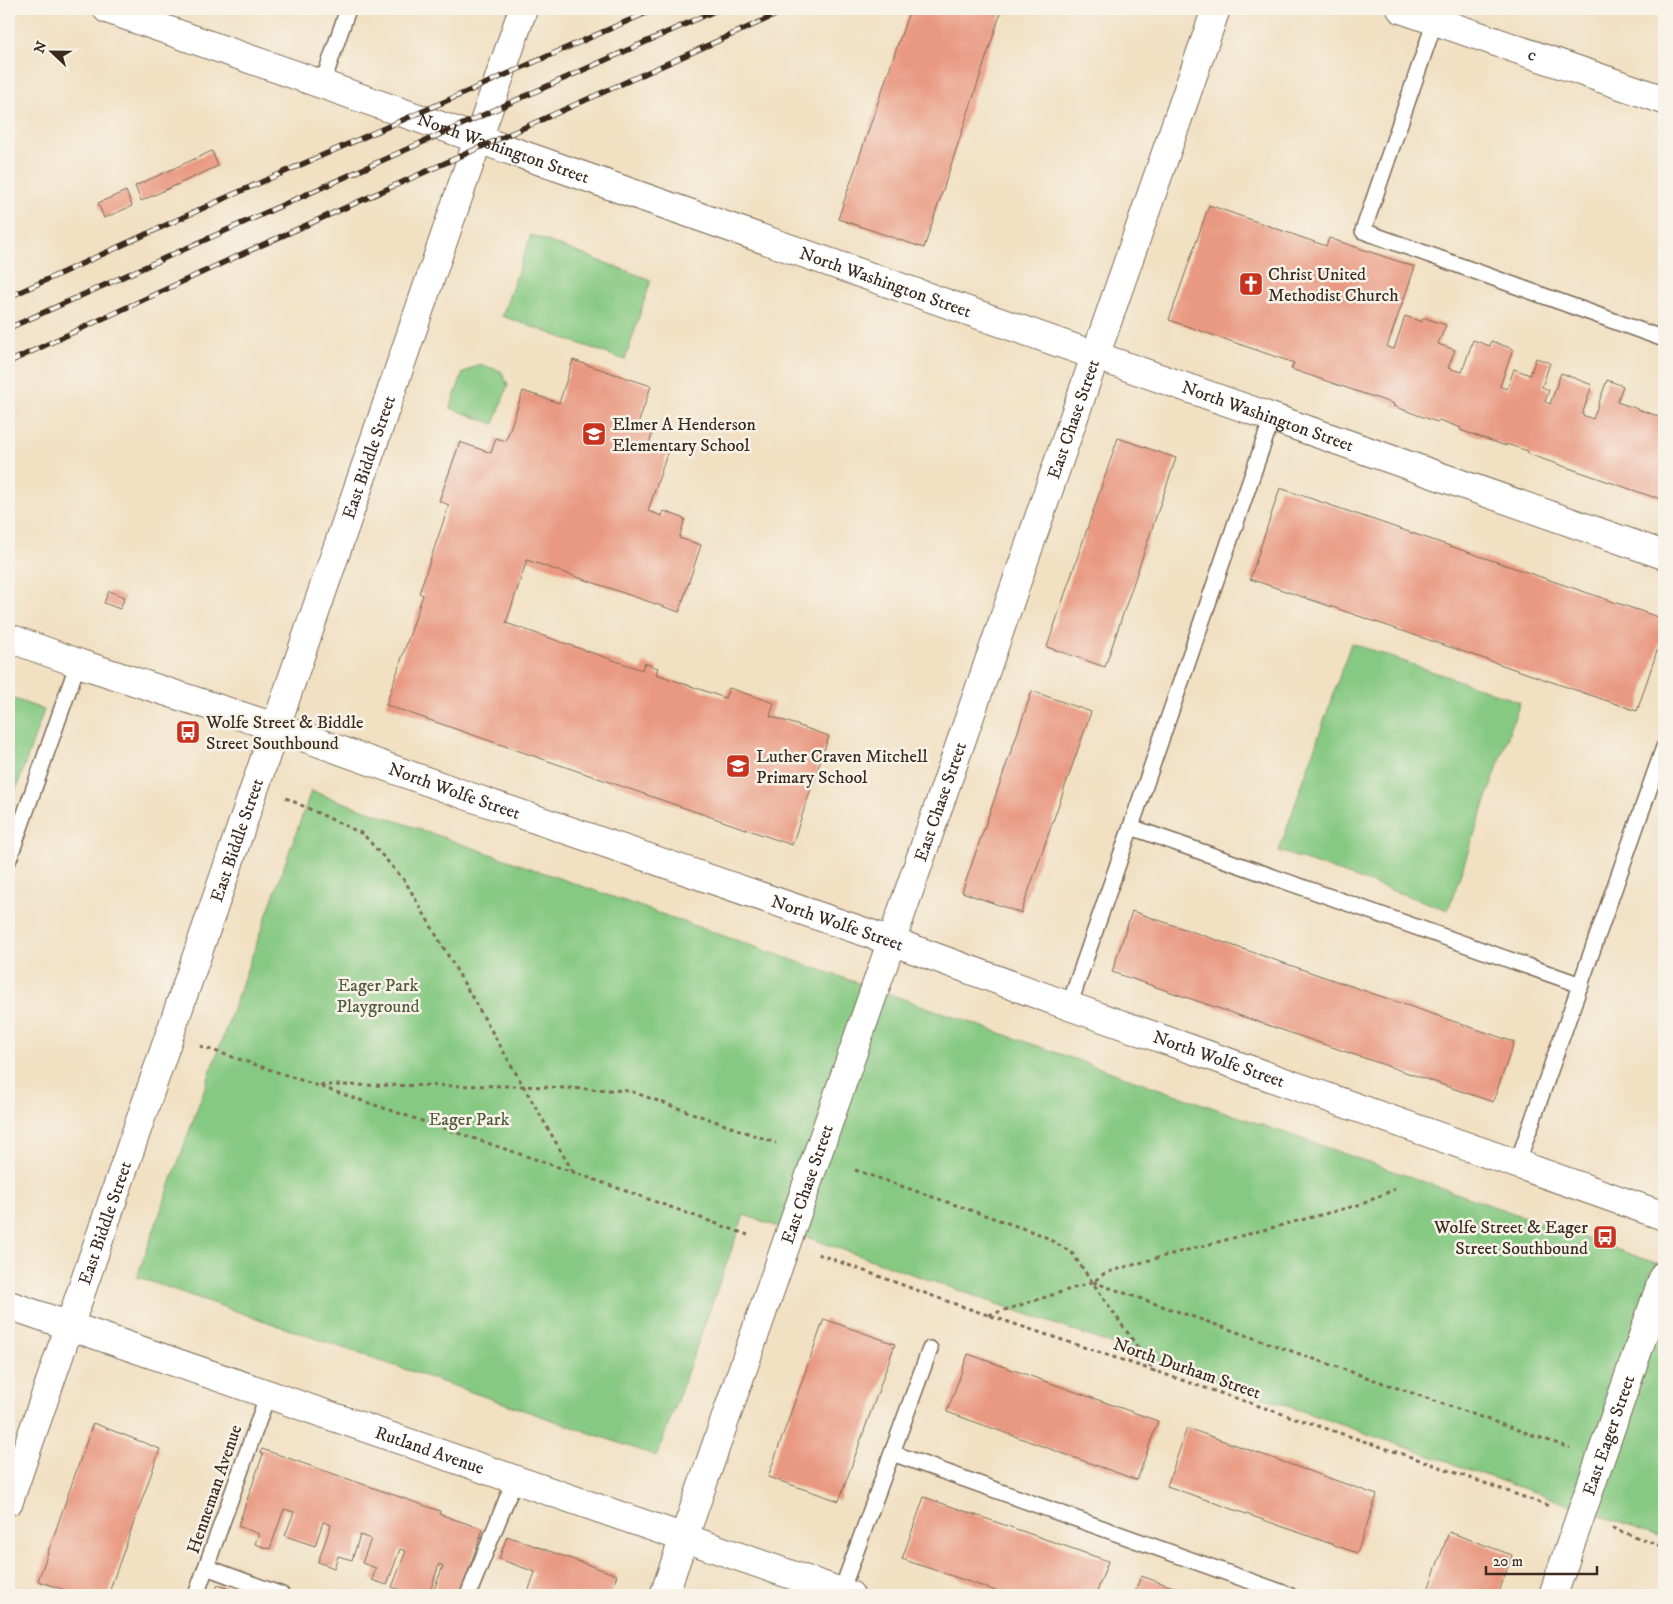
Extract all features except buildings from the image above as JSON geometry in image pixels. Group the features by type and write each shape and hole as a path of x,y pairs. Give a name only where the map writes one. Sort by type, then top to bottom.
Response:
{"street":[{"name":"North Washington Street","path":"107,9 1664,555"},
{"name":"East Biddle Street","path":"9,1501 523,9"},
{"name":"East Chase Street","path":"664,1595 1216,9"},
{"name":"c","path":"1401,9 1664,100"},
{"name":"North Wolfe Street","path":"9,638 78,663 275,727 468,796 891,941 1069,1006 1664,1216"},
{"name":"East Eager Street","path":"1553,1595 1664,1275"},
{"name":"Rutland Avenue","path":"9,1305 846,1594"}],"lane":[{"path":"322,85 348,9"},
{"path":"1435,21 1363,231 1664,339"},
{"path":"1069,1006 1272,418"},
{"path":"9,859 78,663"},
{"path":"1518,1164 1664,747"},
{"path":"1131,827 1581,984"},
{"path":"846,1594 892,1453 930,1350"},
{"name":"Henneman Avenue","path":"196,1595 268,1394"},
{"path":"892,1453 1289,1595"},
{"path":"468,1595 515,1479"},
{"path":"206,1567 282,1595"}],"path":[{"path":"255,783 363,834 405,881 573,1172"},
{"path":"169,1036 317,1084 573,1172 748,1235"},
{"path":"317,1084 523,1086 630,1091 776,1143"},
{"path":"855,1170 1042,1235 1072,1253 1155,1372"},
{"path":"988,1315 1094,1282 1105,1273 1362,1204 1396,1189"},
{"name":"North Durham Street","path":"787,1243 988,1315 1417,1460 1664,1547"},
{"path":"1094,1282 1574,1449"}],"green space":[{"path":"531,235 651,280 625,360 502,316"},
{"path":"479,364 501,371 508,385 494,424 450,408 463,373"},
{"path":"1351,643 1520,702 1448,910 1279,851"},
{"path":"9,697 44,710 9,810"},
{"name":"Eager Park","path":"311,791 1664,1266 1664,1538 744,1215 657,1456 137,1277"}],"railway":[{"path":"9,297 223,199 655,9"},
{"path":"9,328 719,9"},
{"path":"9,362 244,253 789,9"}],"place":[{"name":"Christ United Methodist Church","path":"1251,284"},
{"name":"Elmer A Henderson Elementary School","path":"594,434"},
{"name":"Wolfe Street & Biddle Street Southbound","path":"188,732"},
{"name":"Luther Craven Mitchell Primary School","path":"738,766"},
{"name":"Wolfe Street & Eager Street Southbound","path":"1605,1237"}],"park label":[{"name":"Eager Park Playground","path":"378,995"}]}
